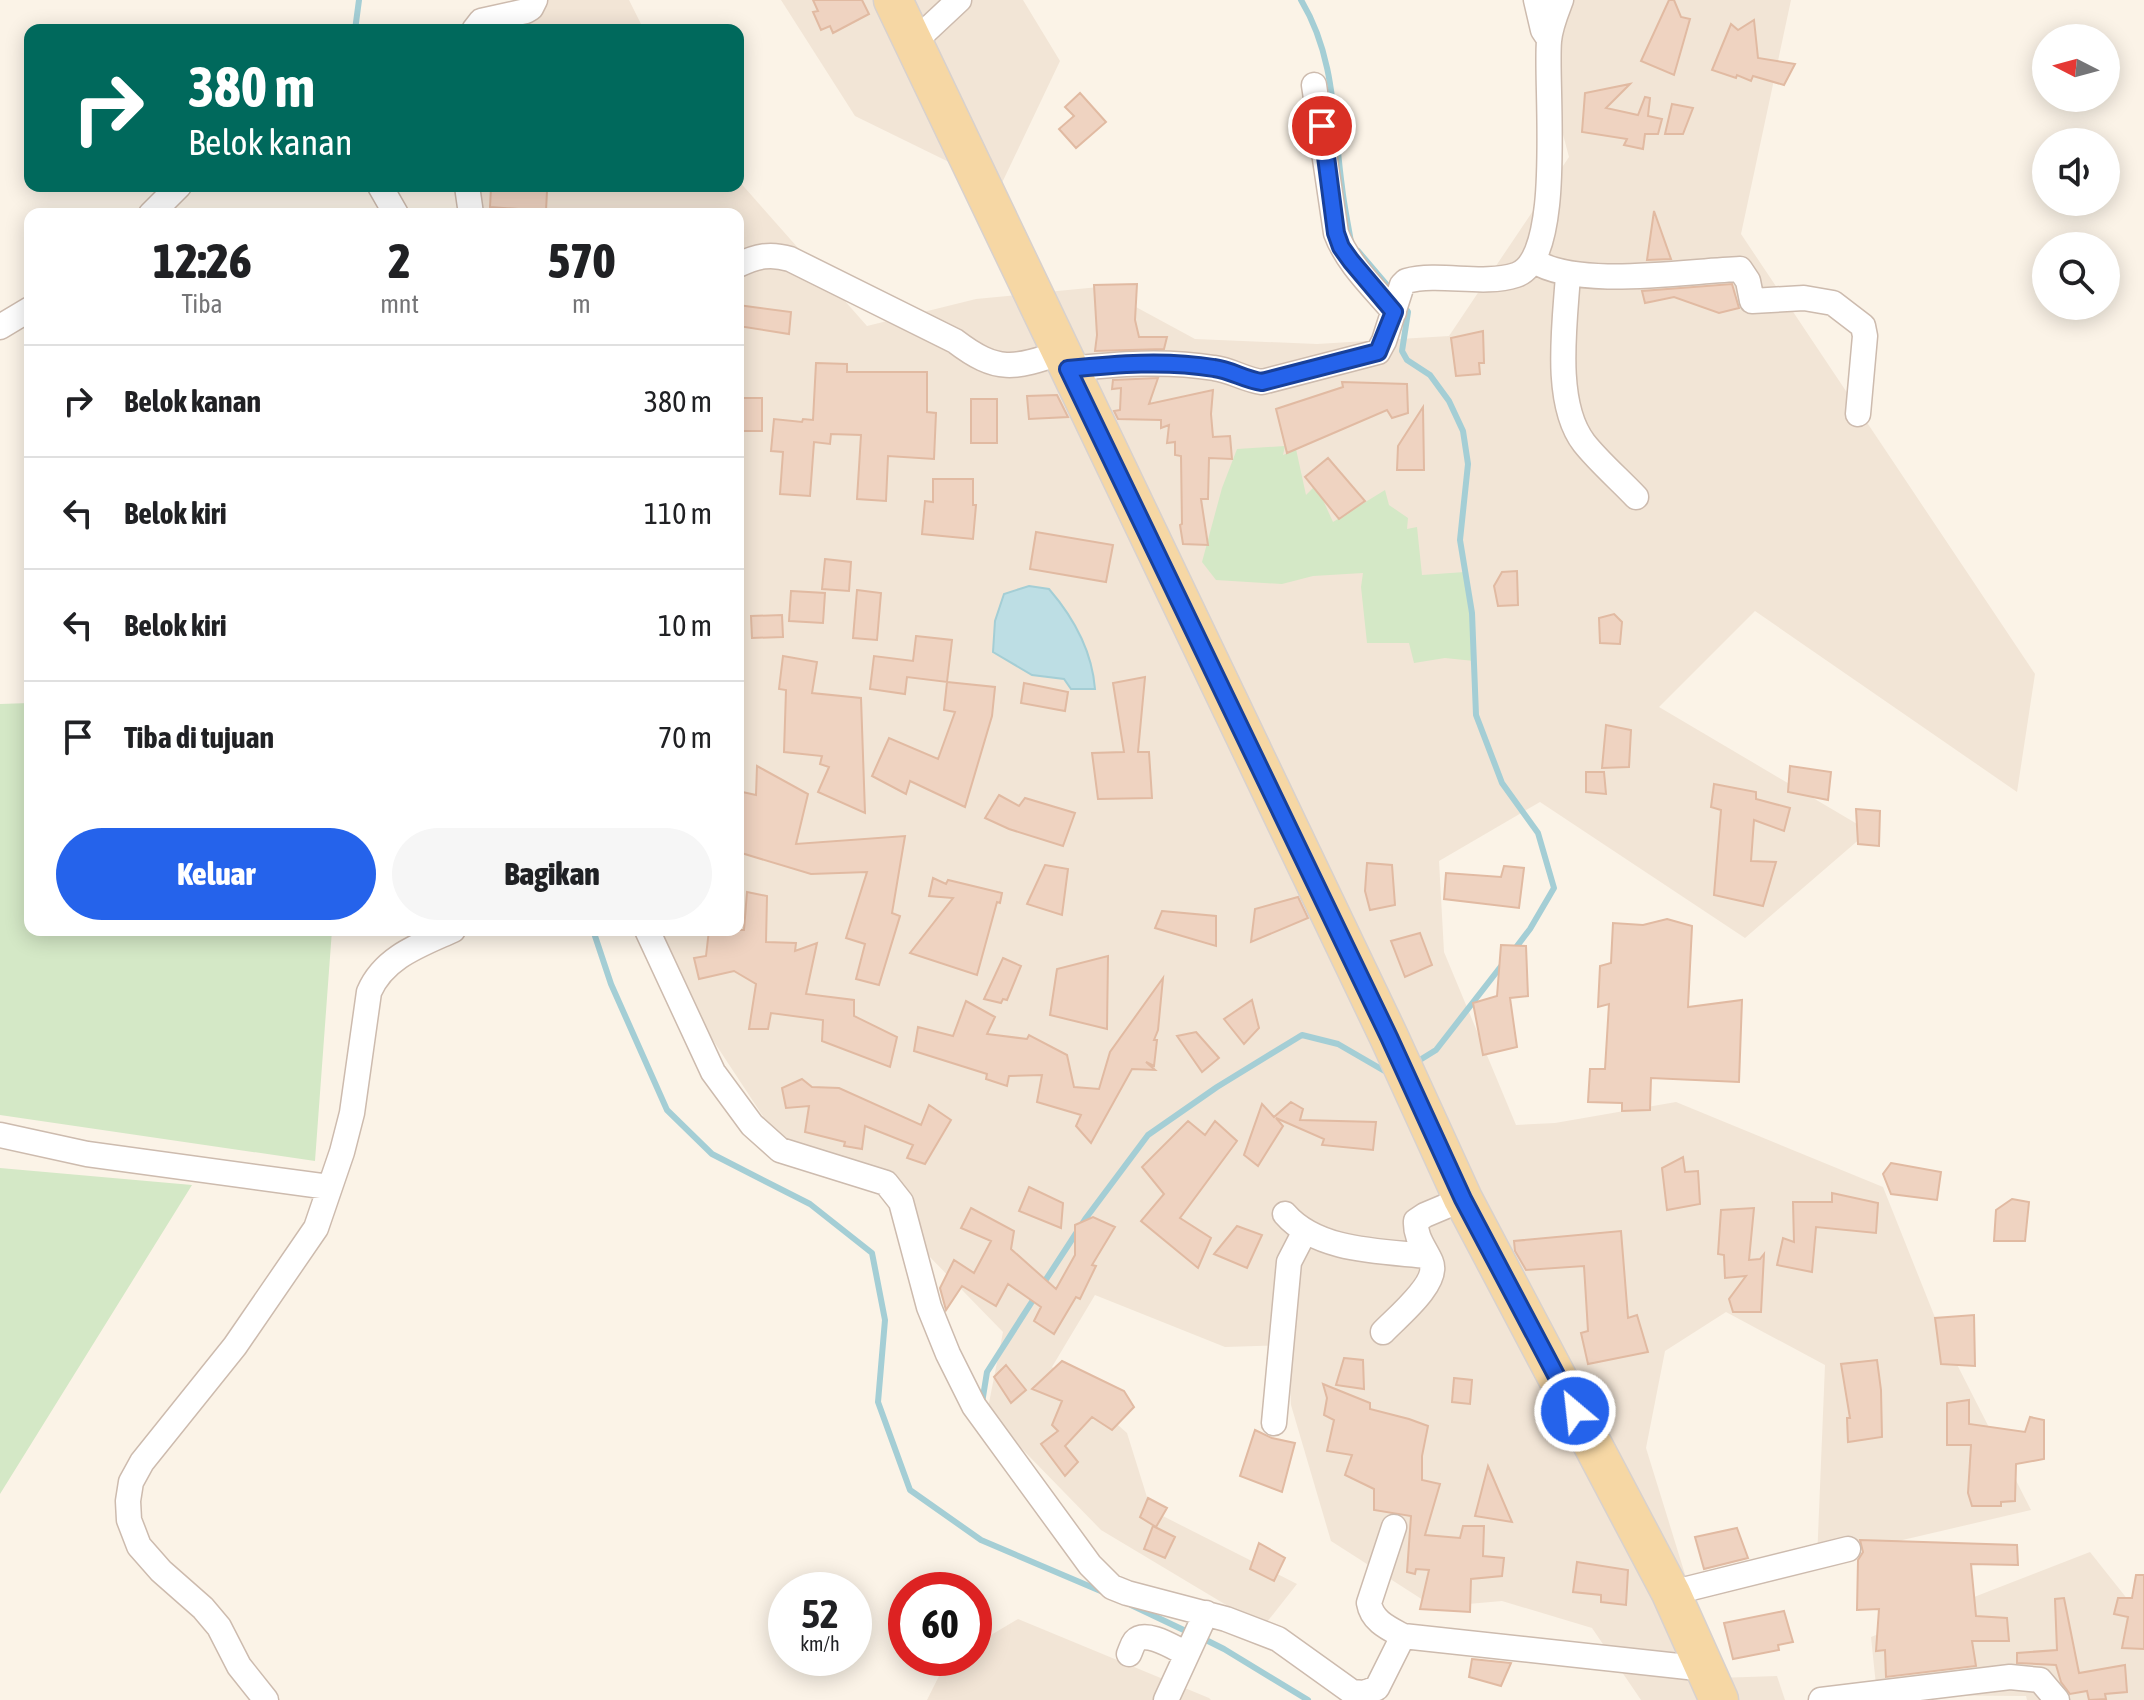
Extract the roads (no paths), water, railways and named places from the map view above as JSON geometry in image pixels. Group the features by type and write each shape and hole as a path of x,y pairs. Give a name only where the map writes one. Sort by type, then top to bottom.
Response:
{"main road":[{"path":"893,0 1389,1037 1463,1199 1671,1593 1713,1685"}],"street":[{"path":"479,24 526,11 535,0"},
{"path":"913,43 959,0"},
{"path":"1536,0 1543,30 1549,39"},
{"path":"744,262 757,256 771,255 790,259 997,365 1065,361 1187,365 1219,368 1251,381 1262,382 1378,352 1397,301 1414,279 1516,275 1534,261 1548,204 1549,39 1561,0"},
{"path":"1314,85 1336,233 1341,247 1351,261 1397,301"},
{"path":"157,208 173,192"},
{"path":"1534,261 1553,272 1568,275 1740,269 1748,281 1752,301 1804,298 1833,303 1863,326 1865,336 1858,414"},
{"path":"1568,275 1563,360 1567,402 1583,442 1636,497"},
{"path":"0,327 24,313"},
{"path":"266,1700 239,1666 219,1627 139,1546 132,1534 128,1501 131,1482 142,1462 235,1346 316,1228 352,1113 369,992 376,976 413,948 440,936"},
{"path":"650,936 713,1072 752,1125 780,1150 886,1183 901,1202 929,1307 974,1406 1103,1580 1120,1590 1204,1619 1278,1639 1358,1694 1377,1688 1403,1636"},
{"path":"0,1135 87,1154 329,1187"},
{"path":"1383,1332 1426,1289 1434,1272 1418,1239 1416,1221 1463,1199"},
{"path":"1285,1214 1294,1225 1329,1241 1428,1256"},
{"path":"1274,1423 1289,1262 1305,1231"},
{"path":"1394,1527 1369,1603 1370,1612 1377,1619 1403,1636 1713,1685"},
{"path":"1671,1593 1848,1549"},
{"path":"1166,1700 1204,1619"},
{"path":"1129,1654 1136,1640 1141,1638 1188,1652"},
{"path":"1821,1700 2010,1677 2040,1680 2057,1700"}],"water":[{"path":"1029,586 1049,589 1066,611 1086,648 1095,689 1071,689 1064,679 1032,675 993,652 995,621 1004,594"}],"waterway":[{"path":"356,24 359,0"},
{"path":"1301,0 1321,45 1327,68 1351,242"},
{"path":"1358,251 1392,291"},
{"path":"1402,303 1408,312 1402,351 1407,360 1430,375 1449,401 1463,431 1468,464 1460,540 1472,613 1476,715 1502,783 1538,833 1554,888 1514,950"},
{"path":"595,936 611,984 667,1110 712,1154 810,1204 872,1253 885,1320 878,1402 910,1490 981,1540 1103,1592"},
{"path":"1415,1063 1436,1050 1502,965"},
{"path":"1043,1284 1086,1218 1148,1135 1217,1087 1302,1035 1338,1044 1388,1073"},
{"path":"982,1403 987,1372 1035,1297"},
{"path":"1131,1605 1190,1633"},
{"path":"1200,1637 1308,1700"}]}
